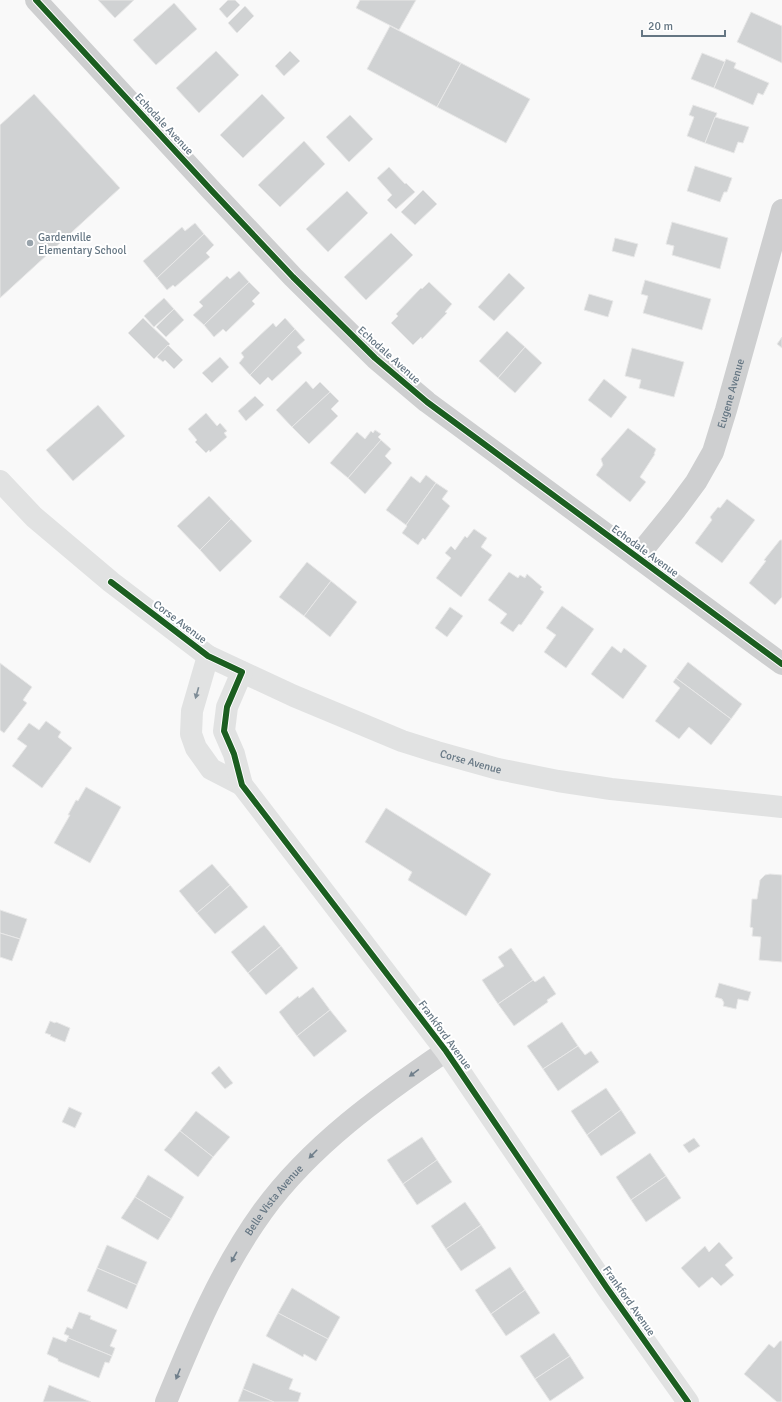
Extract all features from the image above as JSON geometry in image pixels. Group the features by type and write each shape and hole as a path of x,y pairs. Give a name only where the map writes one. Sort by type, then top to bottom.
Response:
{"street":[{"name":"Echodale Avenue","path":"36,0 288,271 375,358 433,406 782,664"},
{"name":"Eugene Avenue","path":"637,557 696,482 713,452 782,214"},
{"name":"Corse Avenue","path":"0,481 34,517 116,586 208,656 294,696 402,741 498,769 558,781 611,789 782,807"},
{"name":"Frankford Avenue","path":"208,656 192,711 191,734 196,748 211,769 242,785"},
{"name":"Frankford Avenue","path":"242,672 227,707 224,731 234,754 242,785 446,1050 607,1288 688,1402"},
{"name":"Belle Vista Avenue","path":"166,1402 188,1349 218,1286 240,1247 264,1211 317,1150 370,1106 446,1050"}],"building":[{"path":"98,0 134,0 115,18"},
{"path":"228,0 235,0 240,5 227,18 219,9"},
{"path":"360,0 416,0 399,30 356,8"},
{"path":"174,3 197,29 156,65 133,40"},
{"path":"245,6 254,16 237,33 228,23"},
{"path":"751,12 782,26 782,63 737,42"},
{"path":"390,26 461,63 437,107 367,69"},
{"path":"216,51 239,75 199,113 176,88"},
{"path":"290,51 300,61 284,76 275,66"},
{"path":"702,53 725,62 714,88 691,79"},
{"path":"726,59 736,63 734,68 769,83 763,95 758,93 753,105 714,88"},
{"path":"461,63 530,99 506,143 437,107"},
{"name":"Gardenville Elementary School","path":"34,94 120,188 0,298 0,125"},
{"path":"262,94 285,118 243,158 220,135"},
{"path":"693,105 717,113 705,143 687,136 694,117 689,115"},
{"path":"350,115 373,139 349,162 326,137"},
{"path":"715,117 749,127 743,143 738,142 734,153 705,143"},
{"path":"304,141 325,164 280,207 258,185"},
{"path":"695,166 732,178 727,192 724,192 720,202 687,191"},
{"path":"389,167 415,192 396,209 387,200 392,195 377,178"},
{"path":"423,190 437,204 415,225 401,212"},
{"path":"347,191 368,213 328,252 306,229"},
{"path":"672,222 728,238 720,269 672,255 674,246 666,244"},
{"path":"195,223 204,234 157,278 143,261 182,227 185,231"},
{"path":"391,233 413,255 366,300 344,277"},
{"path":"204,234 214,245 206,253 210,257 175,287 173,285 167,290 157,278"},
{"path":"615,238 638,244 634,257 612,251"},
{"path":"239,271 249,282 204,325 193,315 203,306 199,302 227,276 230,279"},
{"path":"509,273 525,288 494,321 478,307"},
{"path":"645,280 711,299 702,330 643,313 648,296 641,294"},
{"path":"249,282 260,293 252,301 255,304 226,332 223,329 214,337 204,325"},
{"path":"429,282 452,304 445,312 447,313 422,339 421,337 413,345 391,323 398,316 396,314 421,288 422,289"},
{"path":"589,294 613,301 608,317 584,310"},
{"path":"164,298 174,309 154,327 144,316"},
{"path":"174,309 184,320 166,337 156,327"},
{"path":"143,318 170,344 154,359 128,333"},
{"path":"285,318 295,329 250,375 239,363 244,357 241,353 273,323 276,327"},
{"path":"295,329 305,340 297,347 302,353 272,381 268,377 260,385 250,375"},
{"path":"507,331 525,347 498,378 479,361"},
{"path":"782,337 782,348 777,344"},
{"path":"168,345 183,360 174,369 165,360 163,362 157,357"},
{"path":"525,347 542,363 515,393 498,378"},
{"path":"632,348 684,362 674,397 639,388 641,380 625,376"},
{"path":"220,357 229,367 212,383 202,373"},
{"path":"604,379 627,397 611,418 588,400"},
{"path":"306,381 313,389 320,382 330,392 292,427 276,410"},
{"path":"330,392 339,401 331,409 338,416 309,444 292,427"},
{"path":"255,396 264,405 246,421 238,411"},
{"path":"98,405 125,436 73,481 46,450"},
{"path":"206,413 217,426 220,423 227,431 224,433 227,437 210,452 209,450 206,453 195,442 197,440 188,429"},
{"path":"628,428 656,449 655,454 640,477 646,482 630,502 596,475 603,465 601,459"},
{"path":"375,430 381,434 378,437 381,440 348,478 330,463 357,432 365,439 371,431 373,433"},
{"path":"381,440 391,449 385,456 392,463 365,494 348,478"},
{"path":"426,475 436,483 406,525 386,510 411,476 420,483"},
{"path":"436,483 448,491 442,499 450,506 425,540 423,538 418,545 402,533"},
{"path":"209,496 231,519 200,550 177,526"},
{"path":"727,499 755,520 722,563 695,543 712,520 710,517"},
{"path":"231,519 252,541 220,572 200,550"},
{"path":"474,529 487,538 481,547 492,555 461,597 436,578 451,558 445,553 451,546 455,550 465,536 467,538"},
{"path":"780,540 782,540 782,597 775,605 749,583 766,561 764,560"},
{"path":"307,562 331,581 304,616 279,597"},
{"path":"509,572 518,578 520,575 525,578 527,574 542,587 540,589 544,592 521,625 519,624 513,632 500,623 507,614 488,600"},
{"path":"331,581 357,602 330,637 304,616"},
{"path":"562,606 594,629 566,668 544,652 556,635 546,628"},
{"path":"450,607 463,616 447,637 435,628"},
{"path":"612,646 621,653 624,648 647,666 623,699 591,674"},
{"path":"688,662 742,704 731,719 676,678"},
{"path":"0,663 32,687 23,700 27,703 4,733 0,730"},
{"path":"676,678 731,719 711,745 689,727 679,739 655,721 680,688 673,682"},
{"path":"46,721 61,732 58,737 72,748 42,788 12,766 27,746 17,739 29,723 39,730"},
{"path":"86,787 121,807 90,863 54,843 70,815 68,815 76,800 78,801"},
{"path":"386,808 491,874 466,916 408,880 412,872 365,842"},
{"path":"212,864 230,885 197,913 179,891"},
{"path":"765,875 782,875 782,962 759,960 761,937 752,936 753,928 750,927 752,899 757,899 760,880"},
{"path":"230,885 248,907 215,934 197,913"},
{"path":"0,910 27,919 20,939 0,933"},
{"path":"264,925 281,946 248,973 231,952"},
{"path":"0,933 20,939 12,961 0,957"},
{"path":"281,946 298,968 266,995 248,973"},
{"path":"511,948 533,980 498,1004 482,980 504,966 498,957"},
{"path":"544,976 556,994 547,1000 548,1002 514,1026 498,1004 533,980 535,982"},
{"path":"719,983 751,992 748,1001 738,999 736,1009 723,1006 724,1003 722,999 715,997"},
{"path":"313,987 330,1010 297,1036 279,1012 298,996 299,998"},
{"path":"330,1010 347,1031 314,1057 297,1036"},
{"path":"50,1021 70,1028 65,1042 45,1033"},
{"path":"562,1022 578,1046 543,1069 527,1046"},
{"path":"578,1046 585,1055 591,1051 599,1062 558,1091 543,1069"},
{"path":"219,1066 233,1083 225,1089 211,1073"},
{"path":"606,1088 621,1110 587,1135 571,1111"},
{"path":"69,1107 82,1113 75,1128 62,1122"},
{"path":"621,1110 636,1133 601,1156 587,1135"},
{"path":"196,1111 230,1137 213,1157 180,1131"},
{"path":"180,1131 213,1157 198,1177 164,1150"},
{"path":"422,1137 437,1160 403,1184 387,1160"},
{"path":"694,1138 700,1146 689,1153 683,1145"},
{"path":"650,1153 666,1176 631,1200 616,1177"},
{"path":"437,1160 452,1182 417,1205 403,1184"},
{"path":"148,1175 184,1197 171,1219 135,1197"},
{"path":"666,1176 681,1198 646,1222 631,1200"},
{"path":"135,1197 171,1219 158,1240 121,1218"},
{"path":"465,1202 481,1225 446,1249 431,1226"},
{"path":"481,1225 496,1248 461,1271 446,1249"},
{"path":"719,1242 733,1258 725,1265 734,1275 721,1286 712,1277 699,1288 681,1268 705,1246 709,1252"},
{"path":"107,1245 147,1262 137,1285 97,1268"},
{"path":"510,1267 525,1290 491,1314 475,1290"},
{"path":"97,1268 137,1285 127,1309 87,1291"},
{"path":"292,1288 340,1317 328,1339 278,1313"},
{"path":"525,1290 540,1313 506,1336 491,1314"},
{"path":"79,1312 91,1316 90,1319 117,1330 110,1346 115,1348 112,1356 68,1338 69,1336 64,1334 67,1327 72,1329"},
{"path":"278,1313 328,1339 316,1361 304,1354 303,1357 266,1336"},
{"path":"554,1333 570,1356 535,1379 520,1356"},
{"path":"53,1337 66,1342 68,1338 112,1356 109,1363 105,1362 99,1378 58,1361 58,1359 47,1354"},
{"path":"780,1341 782,1341 782,1402 777,1402 744,1374 769,1344 774,1348"},
{"path":"570,1356 584,1378 550,1401 535,1379"},
{"path":"253,1363 293,1379 289,1389 301,1393 298,1402 274,1402 243,1389"},
{"path":"49,1385 91,1402 43,1402"},
{"path":"243,1389 274,1402 238,1402"}],"cycle path":[{"path":"36,0 293,277 375,358 427,402 782,664"},
{"path":"111,582 208,656 242,672 227,707 224,731 234,754 242,785 446,1051 607,1288 688,1402"}],"place":[{"name":"Gardenville Elementary School","path":"30,243"}]}
